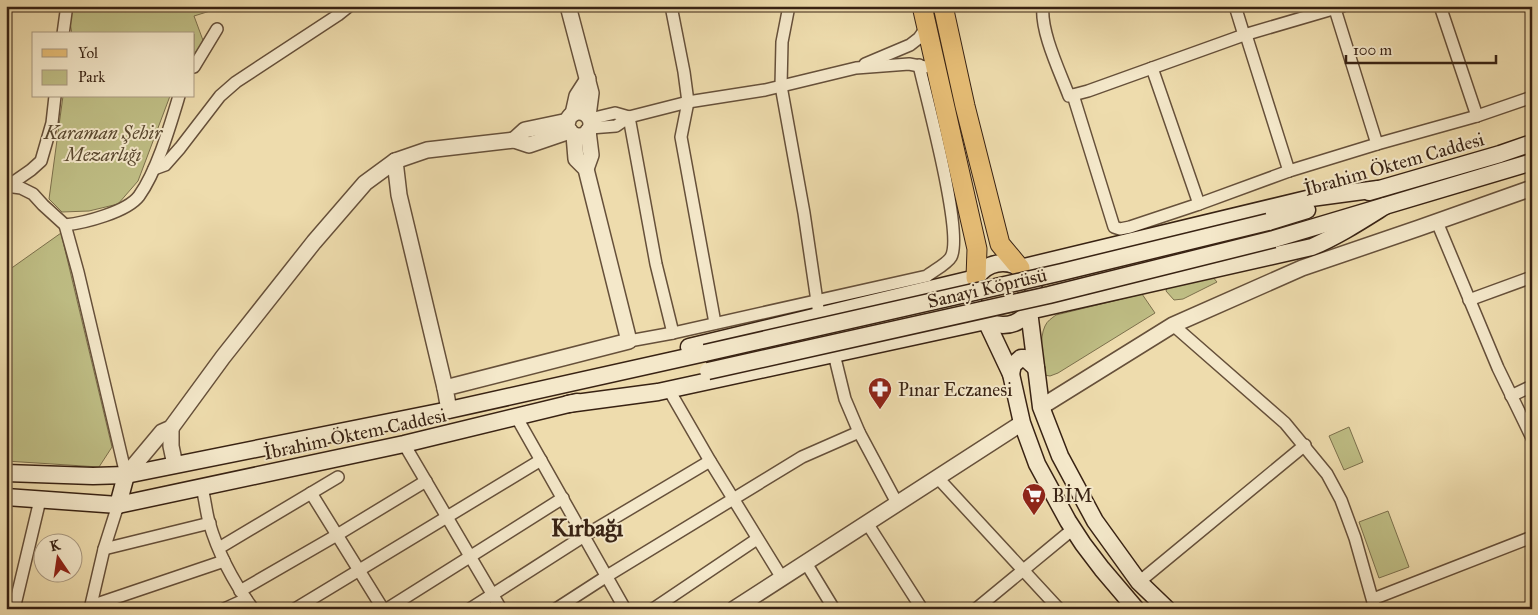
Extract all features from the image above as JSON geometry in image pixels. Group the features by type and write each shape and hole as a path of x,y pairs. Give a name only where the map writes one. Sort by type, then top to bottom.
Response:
{"main road":[{"path":"922,6 978,249 976,278"},
{"path":"943,6 965,106 1000,244 1020,268 1027,275 1032,283 1034,292 1033,302 1023,318 1014,324 1005,326 995,325 986,321 978,314 971,297 972,287 976,278 983,270 991,266 1001,263 1011,264 1020,268 1312,198 1378,189"},
{"name":"İbrahim Öktem Caddesi","path":"1268,222 1532,143"},
{"name":"İbrahim Öktem Caddesi","path":"1274,239 1531,164"},
{"path":"1029,311 1312,247 1344,232 1385,206"},
{"name":"Sanayi Köprüsü","path":"705,353 1062,272 1268,222"},
{"name":"Sanayi Köprüsü","path":"708,370 1049,295 1274,239"},
{"path":"978,249 984,254 992,254 1000,244"},
{"path":"570,384 648,357 818,309 976,278"},
{"path":"1029,311 1041,407 1060,456 1096,521 1139,582 1168,609"},
{"path":"568,404 669,390 986,321"},
{"path":"986,321 1011,374 1022,423 1037,464 1073,529 1102,569 1136,609"},
{"name":"İbrahim Öktem Caddesi","path":"6,473 93,476 126,475 449,410 705,353"},
{"path":"1011,374 1013,365 1020,358 1026,358 1036,368"},
{"name":"İbrahim Öktem Caddesi","path":"6,497 118,505 404,444 708,370"},
{"path":"175,465 178,481 176,493"},
{"path":"118,505 126,475"}],"street":[{"path":"63,32 65,6"},
{"path":"568,6 588,79 577,96 580,124 576,159 586,169 629,341"},
{"path":"671,6 688,102 681,137 715,323"},
{"path":"789,6 782,42 781,86 804,213 818,309"},
{"path":"947,24 953,6"},
{"path":"1043,6 1042,17 1045,31 1069,96 1245,35 1338,7 1377,144"},
{"path":"1236,6 1289,171"},
{"path":"1440,6 1477,116"},
{"path":"154,168 165,165 220,96 236,82 348,7"},
{"path":"856,68 910,45 919,38 926,28"},
{"path":"195,65 217,29"},
{"path":"126,475 162,432 171,428 223,357 314,242 365,183 395,161 427,150 514,140 529,145 580,124 616,126 629,117 688,102 781,86 856,68 902,64 918,65 937,74"},
{"path":"445,388 629,341 715,323 818,309 927,276 951,257 953,215 918,65"},
{"path":"1152,68 1200,204"},
{"path":"1073,95 1114,227 1120,229 1200,204 1289,171 1477,116 1532,97"},
{"path":"7,186 32,170 41,161 52,123 55,98"},
{"path":"65,225 80,224 101,217 120,209 138,198 154,168 178,98"},
{"path":"629,117 656,264 673,333"},
{"path":"395,161 400,195 449,410"},
{"path":"7,186 21,188 33,194 65,225 126,475"},
{"path":"1041,407 1173,325 1302,268 1531,191"},
{"path":"1437,222 1498,368 1532,438"},
{"path":"1469,300 1532,277"},
{"path":"1173,325 1285,423 1327,474 1341,500 1355,538 1374,604 1532,537"},
{"path":"834,354 845,398 859,432 897,503"},
{"path":"1511,396 1532,386"},
{"path":"669,390 782,578"},
{"path":"517,418 625,609"},
{"path":"743,606 782,578 1022,423"},
{"path":"171,428 171,446 175,465"},
{"path":"556,609 802,457 859,432"},
{"path":"404,444 501,609"},
{"path":"1139,582 1305,445"},
{"path":"295,609 541,460"},
{"path":"470,609 584,536 710,461"},
{"path":"219,548 338,477"},
{"path":"937,477 1059,609"},
{"path":"226,609 246,600 337,535 426,481"},
{"path":"202,488 210,523 224,561 246,600"},
{"path":"311,493 382,609"},
{"path":"387,609 563,498"},
{"path":"14,609 40,500"},
{"path":"91,608 104,549 118,505"},
{"path":"104,549 210,523"},
{"path":"867,523 922,609"},
{"path":"976,609 1073,529"},
{"path":"653,609 757,538"},
{"path":"91,608 224,561"},
{"path":"806,563 834,609"}],"green space":[{"path":"67,6 226,6 194,16 204,43 195,53 195,32 72,32"},
{"name":"Karaman Şehir Mezarlığı","path":"63,98 169,98 138,181 118,204 89,211 62,212 49,199"},
{"path":"61,233 112,447 99,467 6,461 6,272"},
{"path":"1211,275 1217,282 1183,299 1174,300 1166,291 1167,287"},
{"path":"1142,294 1155,313 1058,373 1050,376 1044,375 1042,364 1043,331 1047,323 1056,315"},
{"path":"1349,427 1363,462 1344,470 1329,436"},
{"path":"1388,511 1409,567 1379,578 1359,522"}],"place":[{"name":"Pınar Eczanesi","path":"880,410"},
{"name":"BİM","path":"1034,516"}],"district":[{"name":"Kırbağı","path":"587,528"}]}
